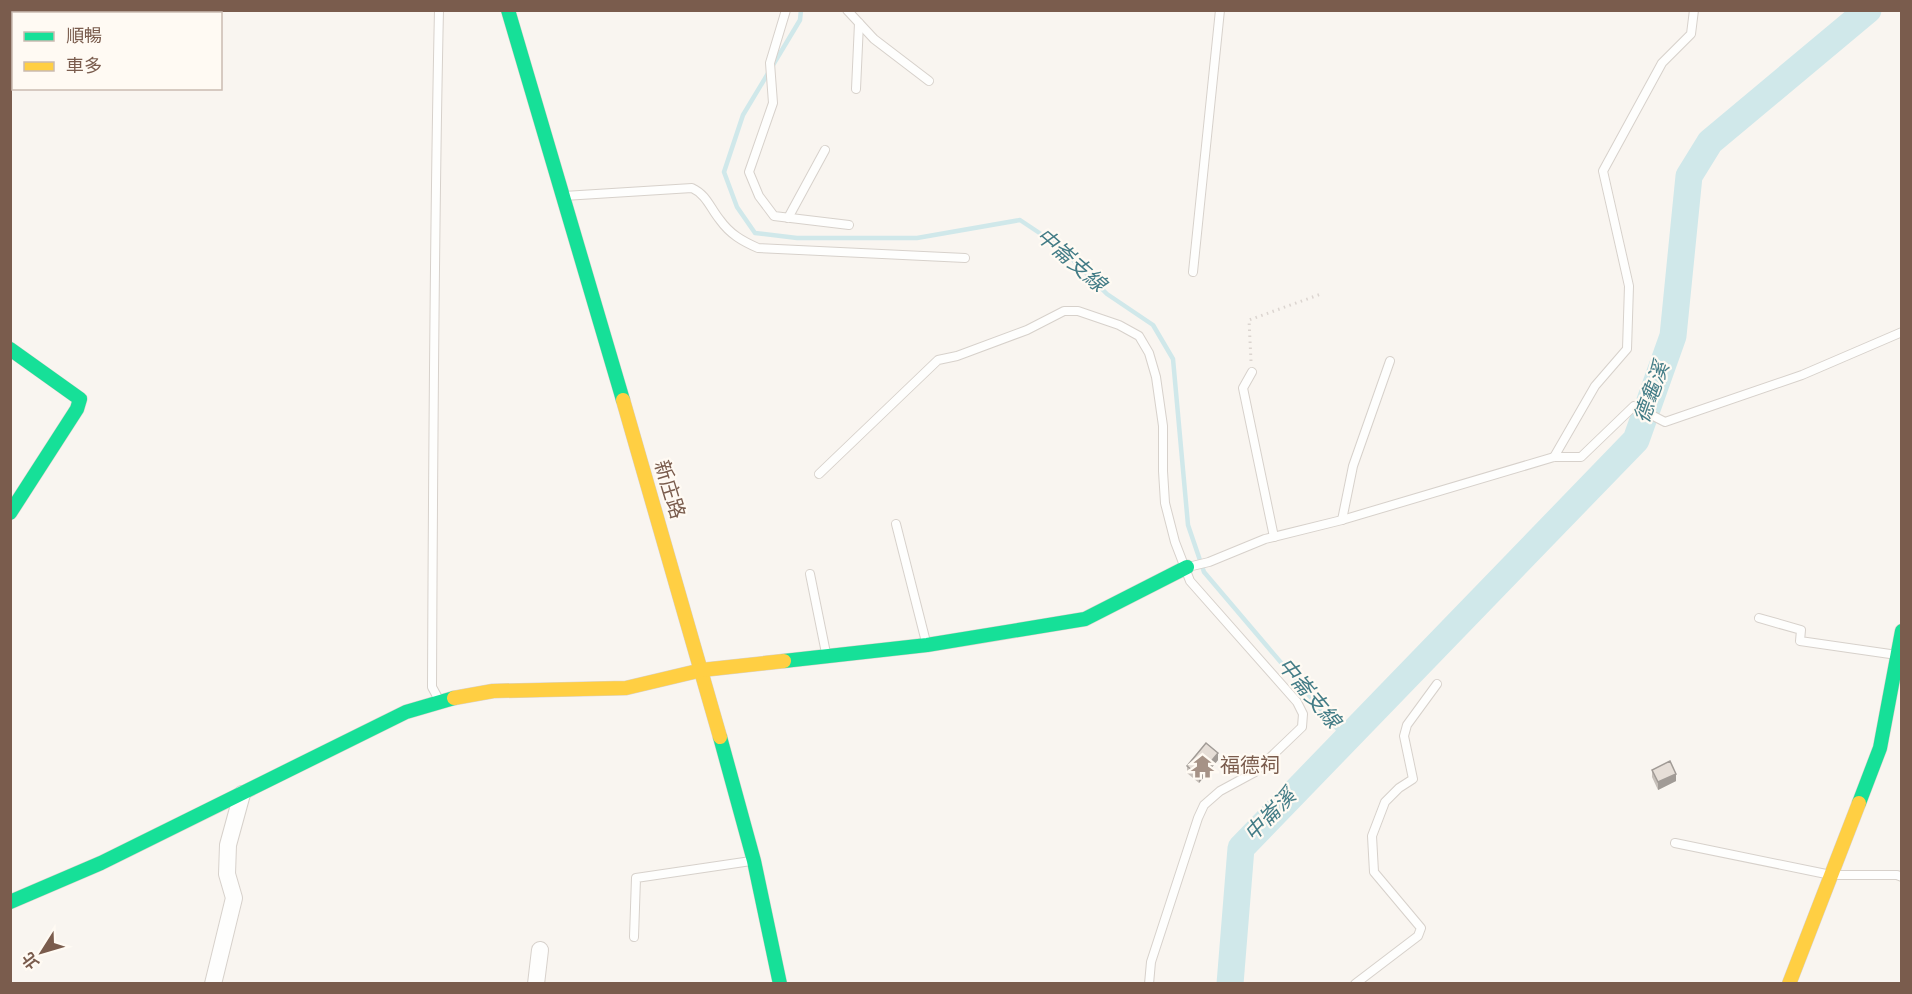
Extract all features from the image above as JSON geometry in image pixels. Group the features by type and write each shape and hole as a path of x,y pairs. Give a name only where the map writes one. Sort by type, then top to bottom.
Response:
{"street":[{"name":"新庄路","path":"508,10 702,670 754,861 780,984"},
{"path":"10,349 75,393 80,399 77,409 10,513"},
{"path":"10,902 101,863 406,712 440,701 493,691 626,688 702,670 927,645 1085,619 1186,567"},
{"path":"1789,984 1880,748 1902,631"},
{"path":"213,984 234,898 227,874 228,845 242,794"},
{"path":"536,984 540,950"}],"lane":[{"path":"439,10 433,416 432,687 440,701"},
{"path":"786,10 770,63 773,103 749,172 759,196 774,216 849,225"},
{"path":"847,10 874,39 929,81"},
{"path":"1193,272 1220,10"},
{"path":"1554,457 1595,386 1627,349 1629,286 1603,171 1662,63 1691,34 1694,10"},
{"path":"855,89 859,23"},
{"path":"788,218 825,150"},
{"path":"561,196 692,188 700,192 709,202 728,231 758,248 965,258"},
{"path":"819,474 938,360 957,356 1027,330 1064,311 1078,311 1119,326 1138,336 1149,353 1156,376 1164,426 1162,471 1165,503 1175,542 1190,581 1297,702 1303,714 1302,727 1255,772 1220,791 1204,805 1152,962 1149,984"},
{"path":"1186,567 1209,562 1274,537 1554,457 1581,457 1634,406 1665,422 1802,375 1902,332"},
{"path":"1342,519 1353,466 1389,361"},
{"path":"1252,372 1243,388 1274,537"},
{"path":"896,524 927,645"},
{"path":"810,574 826,656"},
{"path":"1759,618 1801,630 1800,641 1897,656"},
{"path":"1355,984 1418,936 1420,928 1374,872 1372,836 1385,802 1398,788 1413,779 1404,736 1407,725 1437,684"},
{"path":"1675,843 1831,875 1897,875 1902,877"},
{"path":"634,937 636,878 754,861"}],"path":[{"path":"1252,372 1249,320 1320,294"}],"building":[{"path":"1206,743 1218,753 1199,776 1187,766"},
{"path":"1670,761 1676,774 1658,782 1652,770"}],"waterway":[{"name":"中崙支線","path":"801,10 800,20 743,115 724,172 737,207 755,233 797,238 917,238 1020,220 1059,246 1107,294 1153,325 1173,359 1188,525 1204,572 1346,739"},
{"name":"德龜溪","path":"1230,984 1241,848 1636,440 1673,336 1689,176 1710,142 1868,10"}],"traffic: fast":[{"path":"508,10 623,400"},
{"path":"10,349 80,399 77,409 10,513"},
{"path":"784,661 927,645 1085,619 1187,567"},
{"path":"1859,803 1880,748 1902,631"},
{"path":"10,902 101,863 406,712 454,698"},
{"path":"720,737 754,861 780,984"}],"traffic: slow":[{"path":"623,400 720,737"},
{"path":"454,698 493,691 626,688 702,670 784,661"},
{"path":"1789,984 1859,803"}],"place":[{"name":"福德祠","path":"1202,767"}],"water label":[{"name":"中崙溪","path":"1271,816"}]}
